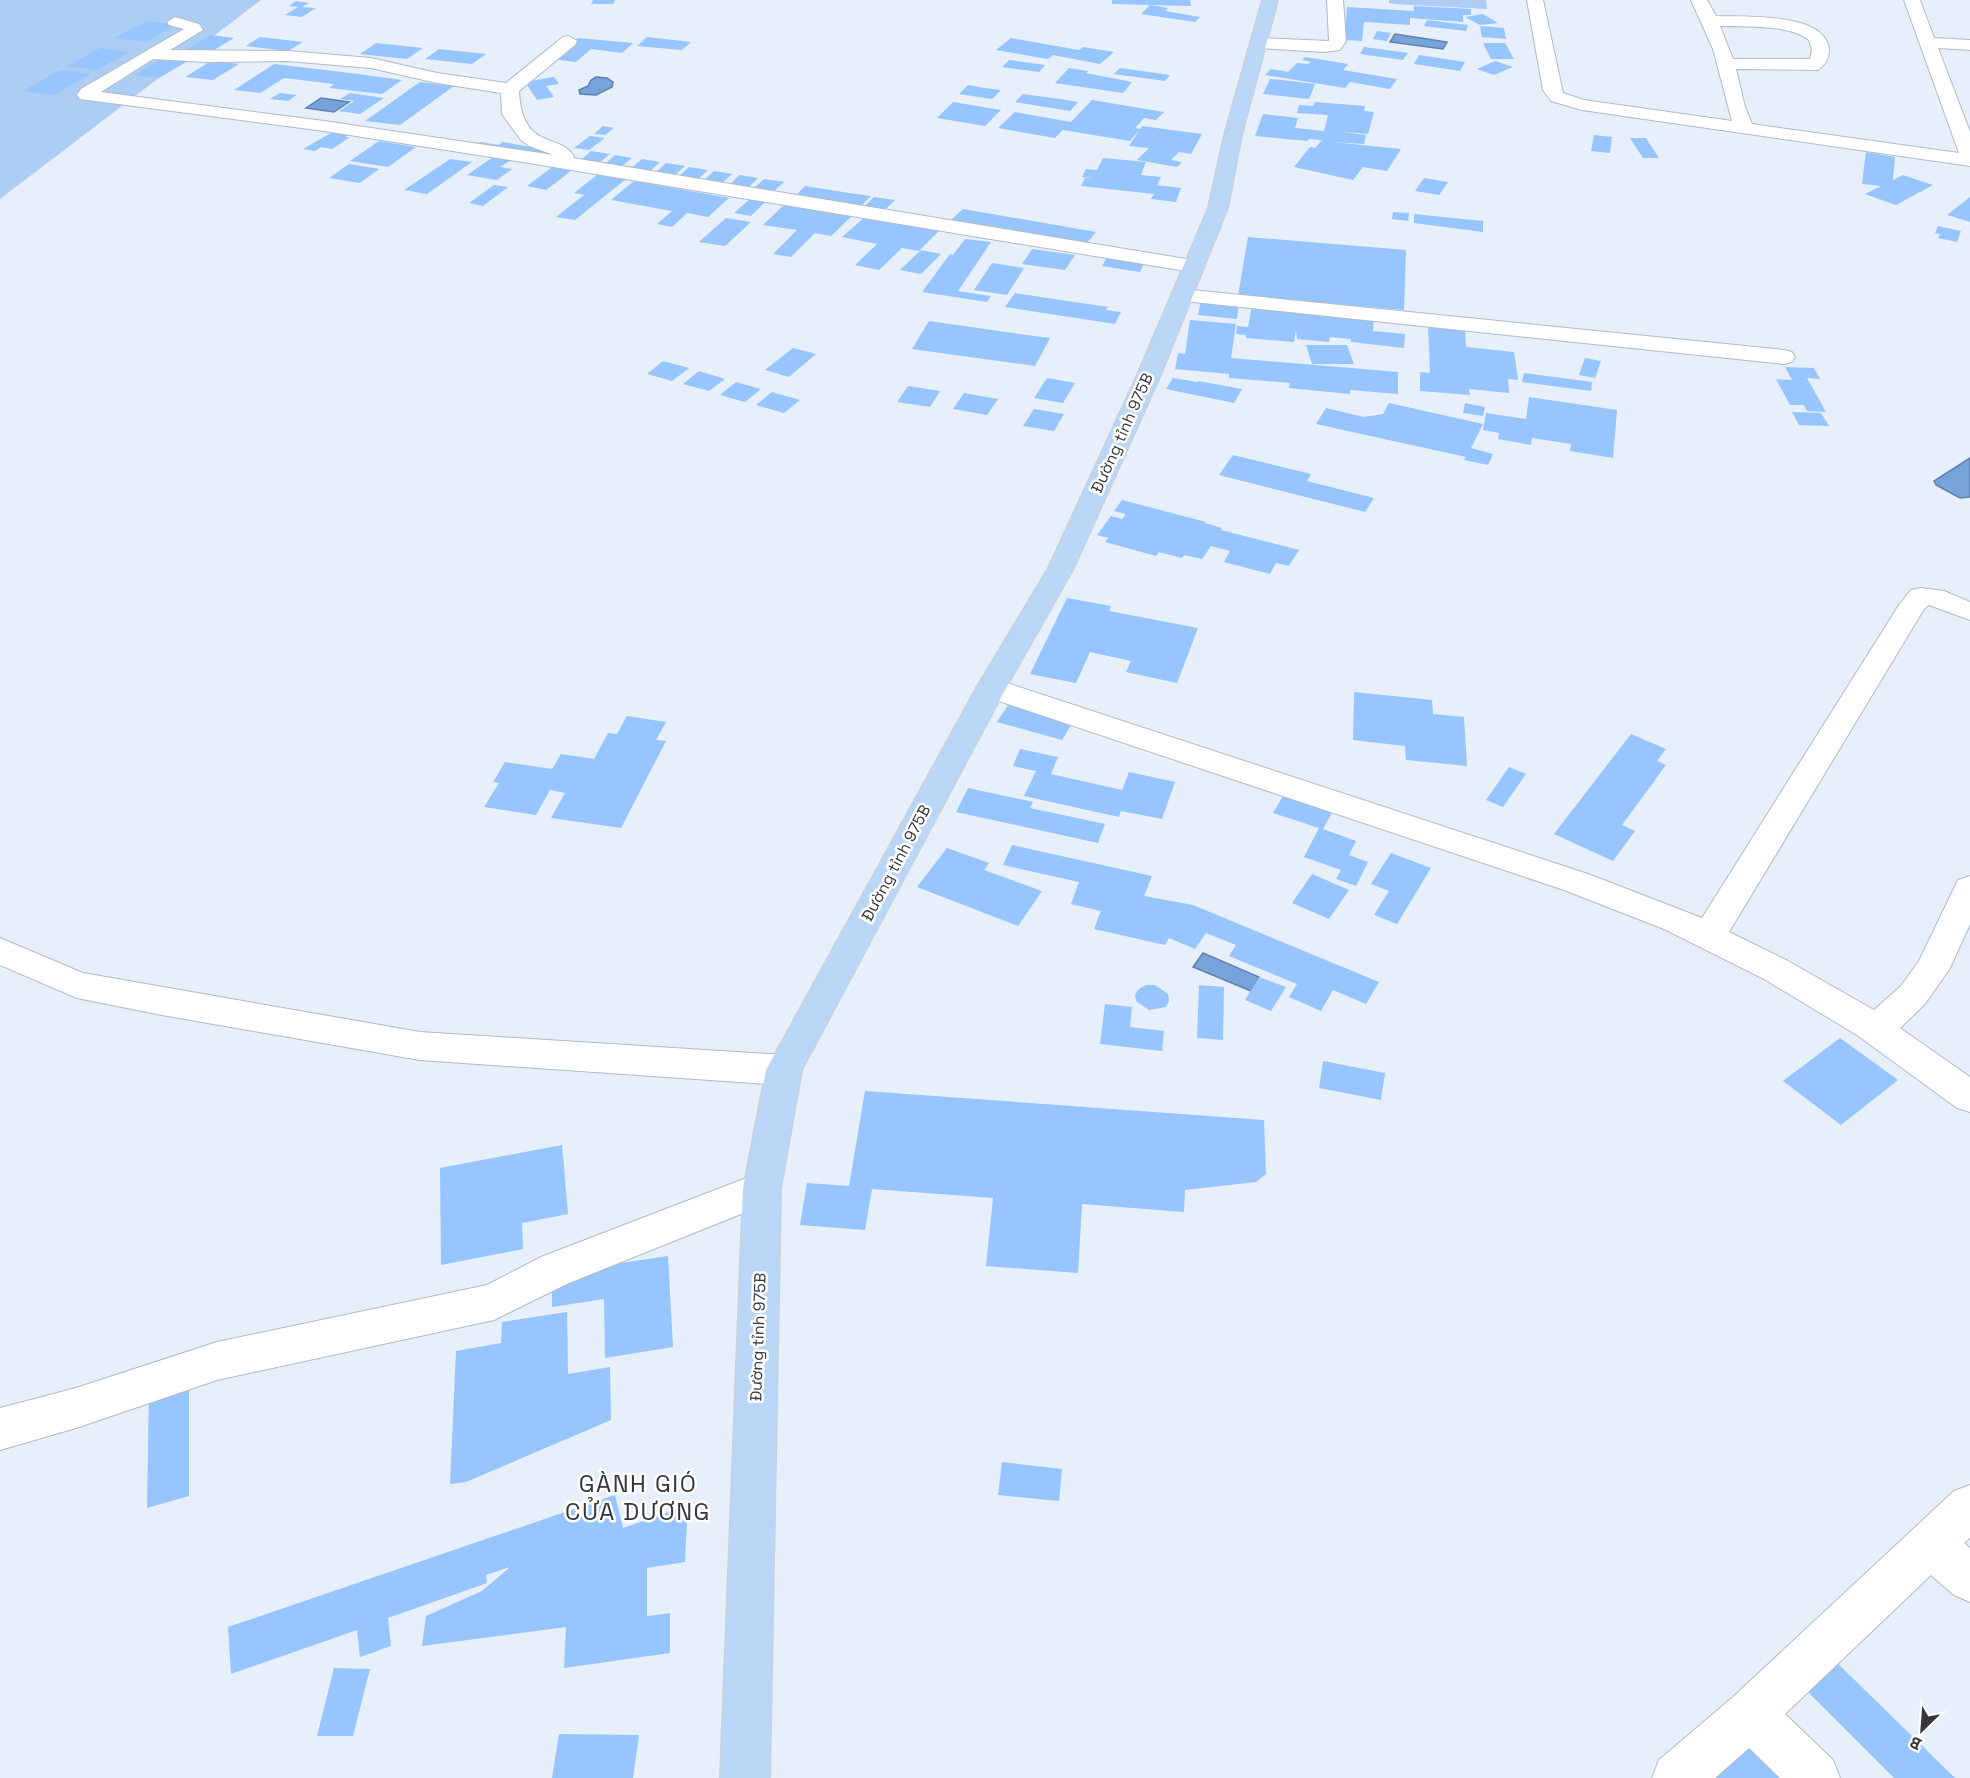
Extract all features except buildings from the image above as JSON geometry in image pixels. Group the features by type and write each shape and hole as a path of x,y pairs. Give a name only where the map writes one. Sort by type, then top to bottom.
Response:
{"main road":[{"name":"Đường tỉnh 975B","path":"745,1778 762,1188 784,1070 991,688 1061,568 1149,375 1218,208 1243,95 1260,44 1270,0"}],"street":[{"path":"1260,44 1334,46 1338,41 1335,0"},
{"path":"1535,0 1552,90 1557,97 1582,105 1970,158 1912,0"},
{"path":"1699,0 1711,21 1726,64 1740,120 1747,129"},
{"path":"1711,21 1770,24 1800,29 1811,33 1817,39 1821,51 1818,62 1812,66 1726,64"},
{"path":"175,22 193,27 195,30 150,54 86,95 324,126 561,164 1187,281 1784,357"},
{"path":"150,54 206,57 288,56 371,63 436,78 510,89 569,41"},
{"path":"1926,42 1970,45"},
{"path":"510,89 511,114 528,136 564,153 565,157 561,164"},
{"path":"1709,936 1913,605 1921,596 1934,597 1970,612"},
{"path":"991,688 1622,898 1709,936 1776,970 1876,1029 1970,1097"},
{"path":"1876,1029 1913,996 1933,968 1970,888"},
{"path":"0,951 77,985 162,1002 420,1046 784,1070"},
{"path":"0,1429 76,1408 217,1361 494,1302 555,1270 762,1188"},
{"path":"1677,1778 1750,1714 1970,1507"},
{"path":"1931,1544 1970,1579"},
{"path":"1750,1714 1815,1778"}],"shaded area":[{"path":"0,0 261,0 0,199"},
{"path":"1389,0 1486,0 1487,9 1394,4 1389,3"},
{"path":"1395,34 1447,42 1443,49 1390,42"},
{"path":"596,77 607,78 613,82 612,87 596,95 580,94 579,90 588,86"},
{"path":"321,98 349,102 334,112 306,108"},
{"path":"1970,458 1970,497 1960,498 1936,485 1934,481"},
{"path":"1203,953 1259,977 1251,991 1193,967"}],"district":[{"name":"GÀNH GIÓ CỬA DƯƠNG","path":"638,1497"}]}
